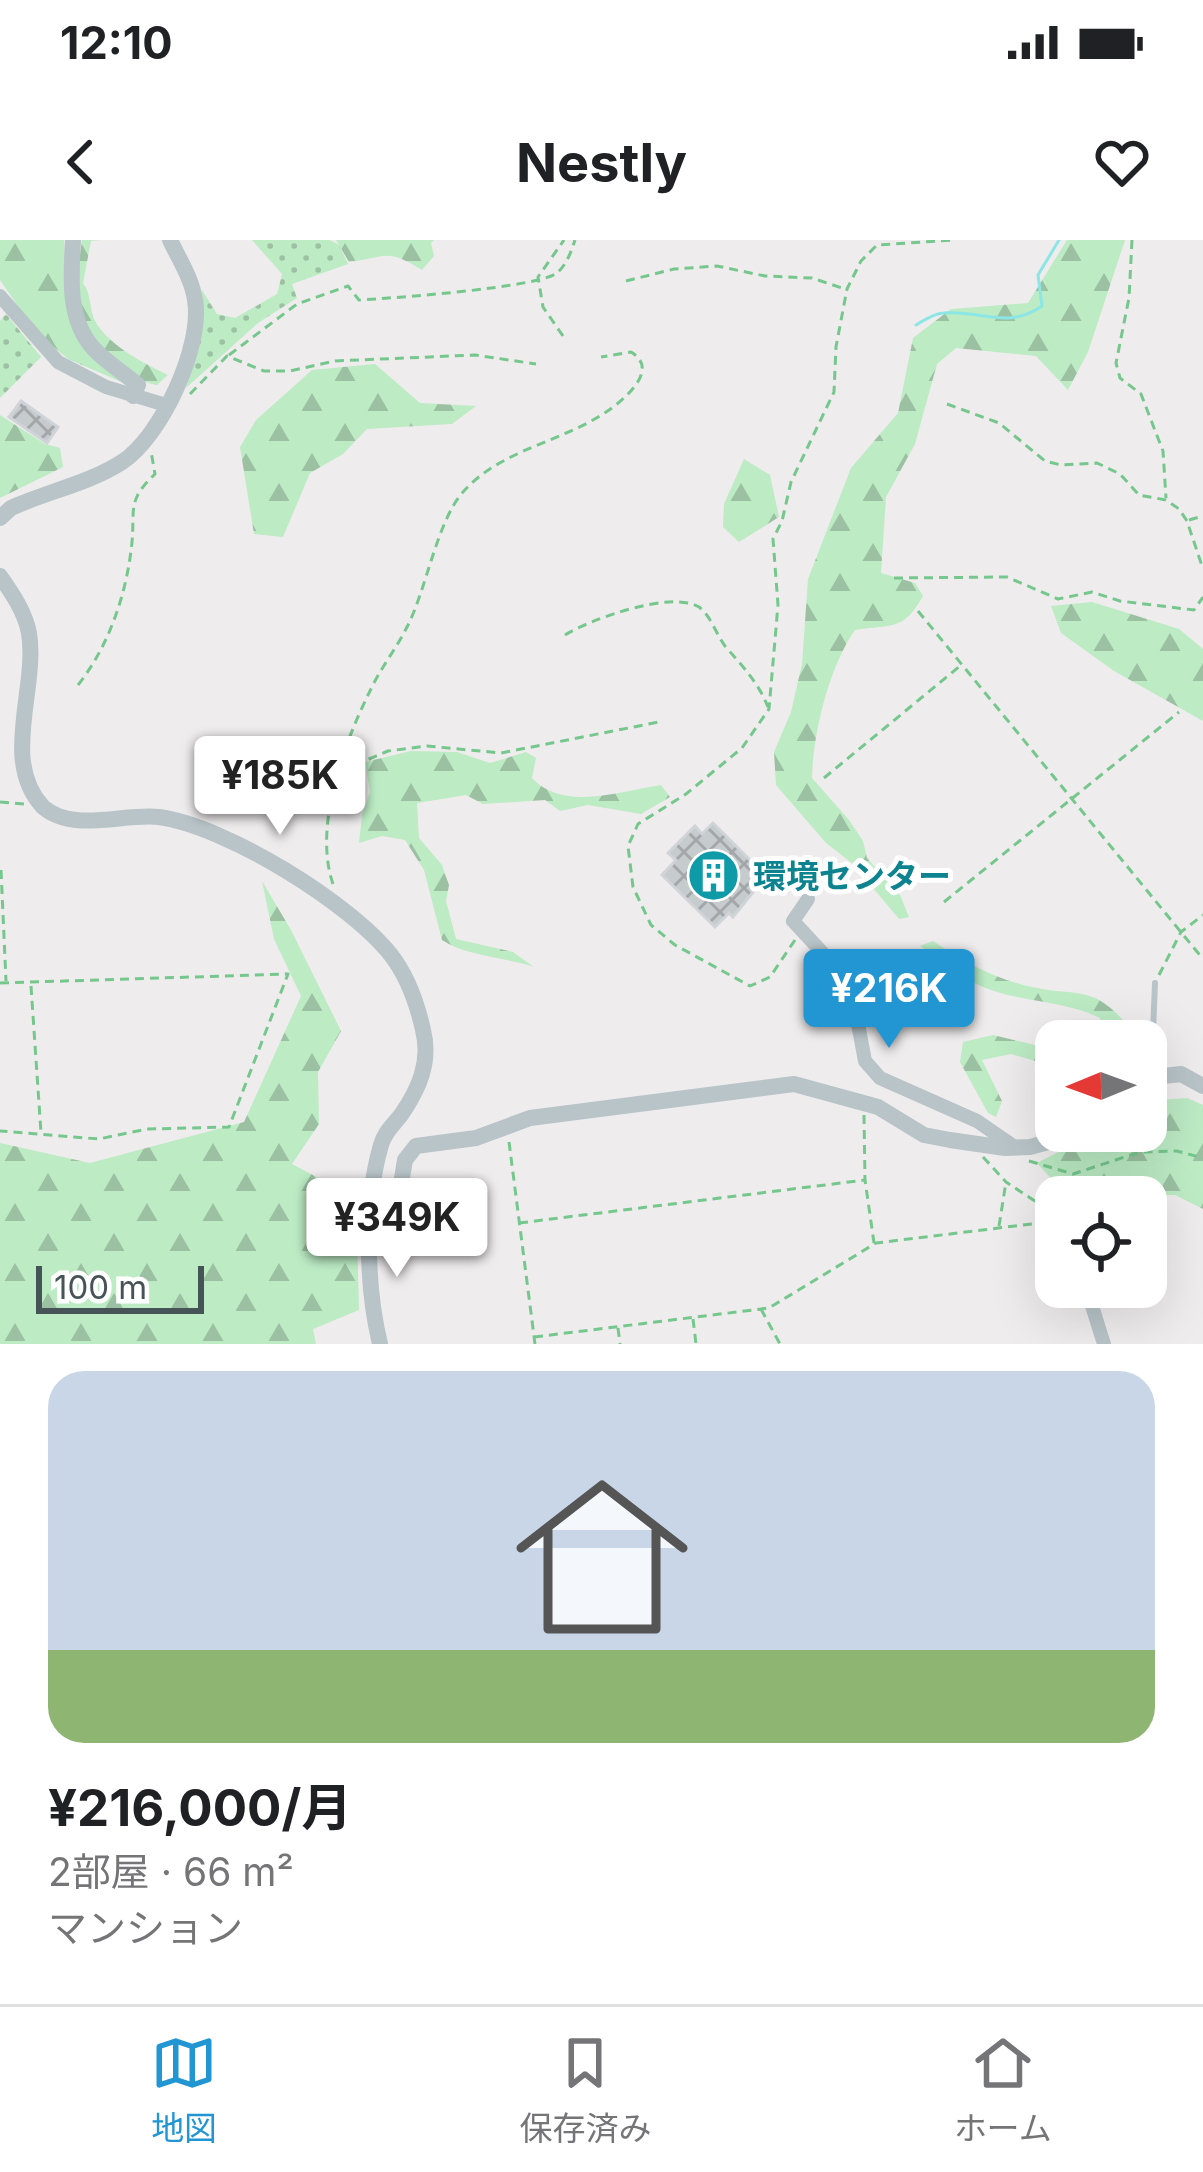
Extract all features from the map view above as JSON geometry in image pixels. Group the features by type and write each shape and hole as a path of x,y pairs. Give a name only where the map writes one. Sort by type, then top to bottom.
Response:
{"street":[{"path":"73,240 70,280 77,322 93,348 138,385 133,396"},
{"path":"0,518 26,501 119,464 150,437 174,404 196,313 195,296 170,240"},
{"path":"0,296 58,362 133,396 174,404"},
{"path":"0,576 28,629 17,746 25,784 45,809 95,820 158,817 241,845 343,911 389,952 403,973 425,1037 426,1063 418,1088 382,1138 375,1171 373,1310 380,1344"},
{"path":"808,899 793,921 845,977 865,1060 880,1078 977,1120 1014,1152"},
{"path":"1167,1075 1180,1074 1203,1086"},
{"path":"372,1221 399,1196 405,1160 416,1147 476,1138 530,1118 794,1084 864,1102 924,1135 1014,1152 1035,1146"},
{"path":"1093,1308 1104,1344"}],"lane":[{"path":"1154,1020 1155,982"}],"path":[{"path":"563,336 543,307 538,278 564,240"},
{"path":"174,404 227,356 297,304 348,286 359,300 430,296 554,276 568,260 575,240"},
{"path":"802,931 770,977 750,986 709,966 662,935 640,908 628,846 638,824 686,794 742,748 769,709 778,592 773,539 790,482 834,392 836,346 847,289 861,261 878,244 953,240"},
{"path":"1132,240 1129,298 1116,363 1120,378 1141,394 1163,451 1166,500"},
{"path":"626,281 674,268 716,266 765,276 812,278 847,289"},
{"path":"343,911 329,872 326,829 340,772 370,690 407,627 460,494 520,454 610,411 638,383 644,368 636,354 601,357"},
{"path":"227,356 277,371 335,361 475,355 536,364"},
{"path":"947,404 999,423 1045,461 1110,467 1139,495 1166,500 1187,521 1203,569"},
{"path":"77,685 97,662 110,636 132,542 130,514 136,492 155,474 150,437"},
{"path":"1187,521 1203,516"},
{"path":"894,578 1007,577 1058,599 1092,592 1120,601 1194,610 1203,597"},
{"path":"565,635 655,602 685,601 706,614 724,645 751,673 769,709"},
{"path":"918,611 1203,959"},
{"path":"824,778 962,664"},
{"path":"944,902 1179,712"},
{"path":"340,772 388,751 427,746 501,753 659,722"},
{"path":"0,802 19,805 37,799"},
{"path":"0,1131 99,1139 147,1129 229,1126 288,974 3,983 1,870"},
{"path":"1155,982 1181,932 1203,915"},
{"path":"31,984 41,1134"},
{"path":"864,1102 865,1180 874,1244"},
{"path":"507,1129 534,1341 770,1308 874,1244 1035,1222"},
{"path":"970,1143 1006,1183 1035,1203"},
{"path":"1014,1152 1073,1174 1140,1152 1177,1151 1203,1158"},
{"path":"519,1222 865,1180"},
{"path":"998,1228 1006,1183"},
{"path":"761,1309 780,1344"},
{"path":"692,1317 696,1344"},
{"path":"618,1327 620,1344"}],"green space":[{"path":"0,240 64,240 70,320 87,347 124,383 68,359 35,331 0,280"},
{"path":"82,240 101,240 91,241 83,283 95,321 118,346 168,375 157,385 124,367 87,325 78,279"},
{"path":"252,240 330,240 339,245 348,264 292,284 297,298 258,323 186,388 202,334 202,290 217,314 235,318 277,294 282,274"},
{"path":"336,240 434,240 434,256 422,270 392,256 349,262"},
{"path":"1067,240 1125,240 1088,352 1068,390 1036,356 956,348 937,364 915,444 886,497 881,573 915,583 923,596 902,621 855,630 837,662 824,701 812,778 849,820 863,841 867,858 900,895 909,917 899,919 776,785 774,752 791,712 802,664 808,579 851,468 898,413 913,338 951,309 1028,303"},
{"path":"6,314 41,357 0,398 0,321"},
{"path":"375,364 420,403 476,406 452,424 367,429 343,454 310,473 283,537 254,534 240,447 256,420 312,370"},
{"path":"0,415 45,444 60,448 63,467 0,498"},
{"path":"744,459 770,475 779,517 739,542 723,527 724,504"},
{"path":"1092,602 1179,629 1203,649 1203,721 1114,671 1061,633 1051,606"},
{"path":"411,751 457,752 490,763 526,752 536,758 532,778 560,794 593,797 661,785 670,797 641,814 588,805 560,811 545,800 483,804 466,795 417,803 419,838 442,865 449,885 446,901 456,939 513,952 534,967 462,950 442,940 424,870 405,840 382,836 359,843 370,792 365,762"},
{"path":"262,881 341,1031 318,1072 319,1124 292,1164 356,1198 359,1310 313,1329 316,1344 0,1344 0,1143 90,1163 244,1122 301,996 274,939"},
{"path":"933,941 1009,981 1083,994 1102,1002 1123,1020 1100,1020 1057,1004 998,992 958,974 920,946"},
{"path":"993,1035 1035,1045 1035,1061 1011,1054 982,1060 1002,1101 996,1117 988,1113 960,1062 963,1042"},
{"path":"1187,1098 1203,1105 1203,1209 1167,1195 1167,1176 1049,1176 1037,1163 1058,1152 1167,1152 1167,1099"}],"building":[{"path":"21,401 58,427 47,443 9,417"},
{"name":"環境センター","path":"713,823 766,876 733,917 729,913 715,927 662,875 676,860 668,853 695,826 702,834"}],"waterway":[{"path":"916,325 941,313 1006,318 1042,306 1038,275 1059,240"}],"place":[{"name":"環境センター","path":"714,876"}]}
